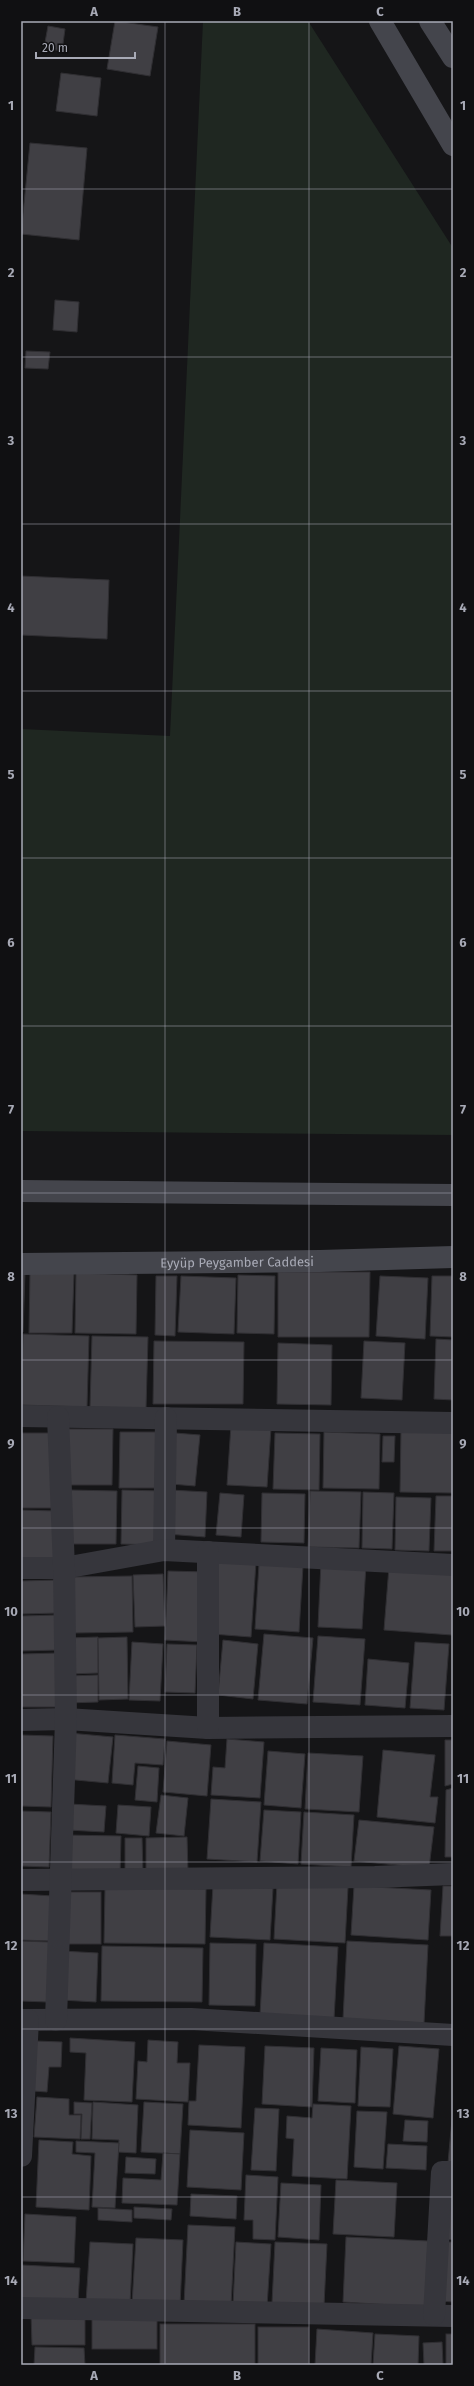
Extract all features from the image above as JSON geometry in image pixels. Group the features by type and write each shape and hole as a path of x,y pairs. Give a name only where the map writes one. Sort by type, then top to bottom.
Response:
{"street":[{"path":"380,21 453,145"},
{"path":"430,21 453,57"},
{"path":"21,1191 453,1195"},
{"name":"Eyyüp Peygamber Caddesi","path":"21,1264 320,1261 453,1257"},
{"path":"21,1416 453,1423"},
{"path":"56,2020 59,1880 66,1720 64,1568 58,1417"},
{"path":"164,1550 166,1418"},
{"path":"21,1568 64,1568 164,1550 453,1565"},
{"path":"208,1552 208,1728"},
{"path":"21,1720 66,1720 208,1728 453,1726"},
{"path":"21,1880 375,1877 453,1874"},
{"path":"21,2156 24,2020 191,2019 453,2034"},
{"path":"21,2308 443,2315 442,2172 453,2172"}],"shaded area":[{"path":"203,21 308,21 453,248 453,1135 21,1131 21,729 170,736"}],"building":[{"path":"115,21 158,27 150,76 107,69"},
{"path":"48,26 65,29 62,51 44,48"},
{"path":"61,73 101,78 97,116 56,111"},
{"path":"30,143 87,148 79,240 21,234"},
{"path":"55,300 79,302 77,332 53,330"},
{"path":"26,351 50,352 48,369 25,368"},
{"path":"21,576 109,580 107,639 21,635"},
{"path":"21,1272 25,1272 23,1332 21,1332"},
{"path":"30,1272 74,1273 72,1333 29,1333"},
{"path":"278,1272 370,1272 369,1337 278,1337"},
{"path":"76,1273 137,1275 136,1334 75,1333"},
{"path":"238,1275 275,1276 274,1334 237,1333"},
{"path":"156,1276 177,1276 175,1336 155,1335"},
{"path":"181,1276 236,1278 234,1334 178,1332"},
{"path":"380,1276 428,1278 425,1339 376,1336"},
{"path":"432,1276 453,1276 453,1337 430,1336"},
{"path":"23,1334 89,1336 87,1407 21,1405"},
{"path":"92,1336 148,1337 146,1408 90,1407"},
{"path":"436,1339 453,1340 453,1400 434,1399"},
{"path":"154,1341 244,1342 243,1404 153,1404"},
{"path":"364,1341 405,1343 402,1400 361,1398"},
{"path":"278,1343 332,1345 331,1405 277,1404"},
{"path":"231,1425 271,1428 267,1487 227,1485"},
{"path":"68,1429 113,1429 112,1485 67,1485"},
{"path":"401,1430 453,1431 453,1493 400,1492"},
{"path":"120,1432 163,1432 162,1488 119,1488"},
{"path":"324,1432 380,1434 379,1489 323,1488"},
{"path":"21,1433 58,1433 56,1508 21,1508"},
{"path":"175,1433 200,1435 195,1486 171,1484"},
{"path":"275,1433 320,1434 319,1490 273,1489"},
{"path":"383,1436 395,1436 394,1462 382,1462"},
{"path":"70,1490 117,1491 116,1544 69,1544"},
{"path":"122,1490 163,1491 162,1545 121,1544"},
{"path":"170,1490 207,1492 205,1537 167,1534"},
{"path":"310,1491 361,1492 359,1548 308,1547"},
{"path":"363,1492 394,1493 392,1549 362,1548"},
{"path":"220,1493 244,1495 241,1537 216,1535"},
{"path":"262,1493 305,1494 304,1543 261,1542"},
{"path":"436,1496 453,1496 453,1551 434,1551"},
{"path":"396,1497 431,1498 429,1551 395,1550"},
{"path":"21,1510 56,1511 55,1560 21,1560"},
{"path":"217,1560 256,1562 251,1637 212,1634"},
{"path":"321,1562 366,1565 362,1629 318,1627"},
{"path":"259,1564 303,1566 299,1632 255,1629"},
{"path":"389,1567 453,1572 452,1635 384,1630"},
{"path":"168,1571 207,1572 204,1642 165,1640"},
{"path":"163,1574 165,1626 135,1627 133,1575"},
{"path":"132,1576 133,1632 73,1633 72,1577"},
{"path":"57,1580 58,1613 21,1614 21,1581"},
{"path":"58,1615 59,1650 21,1651 21,1616"},
{"path":"264,1634 313,1638 307,1704 258,1700"},
{"path":"318,1636 365,1639 360,1705 313,1702"},
{"path":"98,1637 98,1673 68,1674 68,1638"},
{"path":"127,1637 128,1699 99,1700 98,1638"},
{"path":"223,1640 258,1644 253,1699 218,1695"},
{"path":"132,1642 163,1644 160,1701 129,1700"},
{"path":"415,1642 449,1644 444,1710 410,1708"},
{"path":"167,1644 197,1645 195,1693 165,1692"},
{"path":"59,1653 60,1707 21,1707 21,1654"},
{"path":"368,1659 409,1663 405,1708 365,1705"},
{"path":"98,1675 98,1702 67,1703 67,1676"},
{"path":"69,1733 113,1737 108,1783 65,1779"},
{"path":"21,1735 53,1736 51,1807 21,1806"},
{"path":"115,1735 165,1739 163,1765 135,1763 133,1785 112,1783"},
{"path":"227,1739 264,1742 260,1798 211,1795 213,1767 225,1768"},
{"path":"445,1740 453,1740 453,1784 445,1786"},
{"path":"167,1741 211,1745 207,1796 163,1792"},
{"path":"383,1750 435,1755 430,1797 438,1797 435,1823 377,1817"},
{"path":"268,1751 305,1754 301,1808 264,1805"},
{"path":"308,1753 363,1756 359,1812 305,1809"},
{"path":"138,1766 159,1768 157,1802 135,1800"},
{"path":"453,1788 453,1857 445,1857 446,1790"},
{"path":"161,1795 188,1798 184,1836 156,1833"},
{"path":"211,1799 261,1802 257,1862 207,1859"},
{"path":"69,1804 106,1806 104,1832 68,1830"},
{"path":"118,1805 151,1807 149,1836 116,1833"},
{"path":"264,1810 301,1812 298,1864 260,1861"},
{"path":"21,1811 51,1812 49,1867 21,1866"},
{"path":"304,1812 354,1815 351,1867 301,1864"},
{"path":"359,1820 434,1827 429,1868 354,1861"},
{"path":"64,1835 121,1836 120,1877 64,1876"},
{"path":"187,1837 188,1873 146,1873 146,1838"},
{"path":"125,1838 142,1838 143,1874 125,1874"},
{"path":"277,1883 348,1887 345,1943 274,1939"},
{"path":"213,1885 273,1888 270,1940 210,1937"},
{"path":"354,1886 431,1890 428,1940 351,1935"},
{"path":"443,1886 453,1886 453,1936 440,1936"},
{"path":"105,1888 206,1889 205,1944 104,1943"},
{"path":"64,1892 101,1892 101,1944 64,1944"},
{"path":"21,1894 53,1896 51,1941 21,1940"},
{"path":"21,1941 49,1942 47,2002 21,2001"},
{"path":"347,1941 428,1945 424,2023 343,2019"},
{"path":"210,1943 256,1944 255,2006 209,2005"},
{"path":"264,1943 338,1947 334,2019 260,2015"},
{"path":"102,1946 203,1948 202,2002 101,2001"},
{"path":"62,1951 98,1953 96,2002 61,2000"},
{"path":"70,2038 135,2042 132,2102 84,2100 86,2053 70,2052"},
{"path":"148,2040 178,2042 177,2063 190,2063 188,2102 136,2099 138,2061 147,2062"},
{"path":"36,2041 62,2042 61,2067 49,2067 47,2092 33,2091"},
{"path":"199,2045 245,2047 241,2128 188,2125 189,2101 196,2101"},
{"path":"265,2046 314,2048 312,2107 262,2104"},
{"path":"399,2046 439,2049 433,2118 393,2114"},
{"path":"361,2047 393,2049 390,2107 358,2106"},
{"path":"321,2048 357,2050 355,2103 318,2101"},
{"path":"37,2097 69,2099 69,2115 81,2115 80,2139 34,2137"},
{"path":"74,2102 92,2103 90,2139 81,2139 82,2114 74,2114"},
{"path":"93,2102 138,2105 136,2153 118,2152 119,2140 92,2139"},
{"path":"144,2102 183,2104 180,2154 141,2152"},
{"path":"313,2104 351,2106 347,2179 292,2176 294,2139 286,2138 287,2116 312,2118"},
{"path":"255,2108 279,2109 276,2171 251,2170"},
{"path":"453,2108 453,2164 448,2163"},
{"path":"357,2111 387,2112 383,2169 354,2167"},
{"path":"405,2120 428,2121 427,2142 403,2141"},
{"path":"190,2130 244,2133 241,2190 187,2187"},
{"path":"39,2140 73,2142 72,2154 91,2156 89,2210 36,2207"},
{"path":"76,2141 119,2143 115,2208 92,2207 95,2153 76,2152"},
{"path":"388,2144 427,2146 426,2170 386,2168"},
{"path":"163,2153 180,2154 177,2205 122,2203 123,2178 161,2180"},
{"path":"126,2157 156,2159 155,2174 125,2173"},
{"path":"246,2175 278,2177 275,2240 253,2239 253,2220 244,2220"},
{"path":"448,2179 453,2179 453,2240 444,2239"},
{"path":"336,2180 397,2183 394,2237 333,2234"},
{"path":"281,2183 321,2185 319,2240 278,2237"},
{"path":"191,2194 237,2196 236,2219 190,2216"},
{"path":"134,2207 172,2209 171,2220 134,2218"},
{"path":"98,2208 132,2210 132,2222 98,2220"},
{"path":"25,2214 76,2217 74,2263 23,2261"},
{"path":"188,2225 235,2227 231,2306 184,2304"},
{"path":"346,2237 428,2241 425,2307 343,2302"},
{"path":"136,2238 183,2240 180,2307 132,2304"},
{"path":"90,2242 133,2244 130,2304 86,2302"},
{"path":"236,2242 271,2244 267,2307 233,2305"},
{"path":"275,2242 327,2244 324,2306 272,2303"},
{"path":"444,2242 453,2242 453,2302 440,2301"},
{"path":"22,2265 80,2268 78,2303 21,2300"},
{"path":"31,2313 85,2313 85,2345 32,2345"},
{"path":"92,2315 157,2315 157,2349 92,2349"},
{"path":"160,2324 255,2324 255,2365 160,2365"},
{"path":"258,2327 309,2327 309,2365 258,2365"},
{"path":"317,2329 373,2333 371,2365 315,2365"},
{"path":"375,2334 419,2336 418,2365 373,2365"},
{"path":"446,2334 453,2334 453,2365 446,2365"},
{"path":"442,2342 443,2365 424,2365 423,2343"},
{"path":"35,2347 84,2348 85,2365 34,2365"}]}
